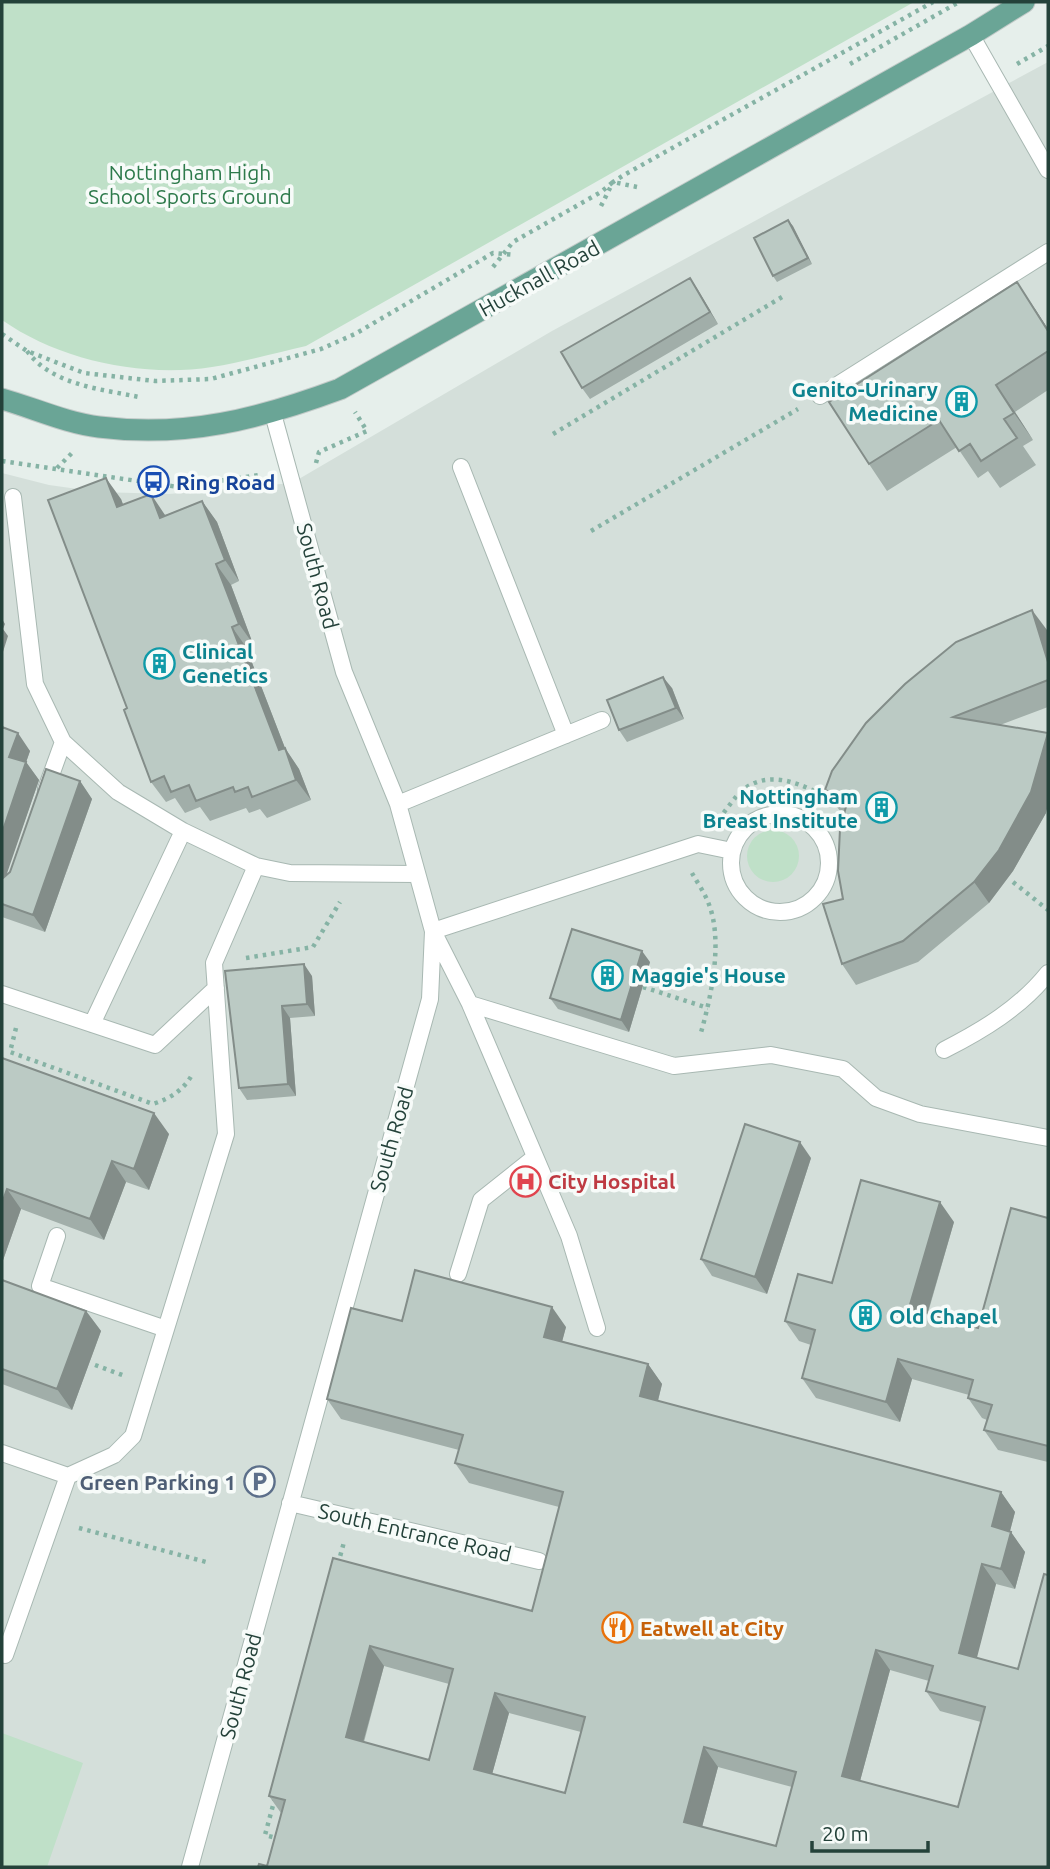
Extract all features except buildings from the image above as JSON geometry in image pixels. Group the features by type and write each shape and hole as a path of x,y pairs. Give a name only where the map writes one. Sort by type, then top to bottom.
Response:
{"main road":[{"name":"Hucknall Road","path":"2,388 11,402 97,427 145,430 206,427 273,414 340,389 971,35 1024,2"}],"lane":[{"path":"971,35 1048,170"},
{"path":"820,396 1048,252"},
{"name":"South Road","path":"190,1867 430,999 433,931 398,804 344,672 273,414"},
{"path":"461,467 566,734"},
{"path":"13,496 35,684 62,742 118,792 183,831 256,866 290,873 416,874"},
{"path":"398,804 602,720"},
{"path":"40,808 62,742"},
{"path":"783,813 799,817 819,833 829,857 828,874 823,887 805,905 780,912 768,911 752,904 740,892 732,877 732,851 738,835 751,823 766,815 783,813"},
{"path":"92,1024 183,831"},
{"path":"597,1328 569,1236 470,1004 433,931 698,844 732,851"},
{"path":"2,1452 68,1476 114,1455 134,1436 226,1134 214,963 256,866"},
{"path":"944,1050 990,1027 1038,986 1048,973"},
{"path":"2,994 155,1045 216,988"},
{"path":"470,1004 674,1066 771,1055 843,1069 876,1098 920,1114 1048,1138"},
{"path":"458,1274 481,1200 535,1157"},
{"path":"57,1236 40,1286 166,1329"},
{"path":"5,1655 68,1476"},
{"name":"South Entrance Road","path":"290,1503 538,1561"}],"path":[{"path":"487,273 513,242 601,192 613,182 933,2"},
{"path":"841,70 958,2"},
{"path":"613,182 640,188"},
{"path":"590,212 602,205 613,182"},
{"path":"2,334 27,351 84,373 155,381 211,379 321,349 355,334 493,253 517,256 527,249"},
{"path":"553,434 782,297"},
{"path":"27,351 39,367 82,386 141,397"},
{"path":"591,531 820,396"},
{"path":"2,461 178,487 267,475 292,483"},
{"path":"708,823 720,818 744,789 768,778 803,785 832,800 838,790"},
{"path":"678,850 709,903 716,950 708,1008 692,1064"},
{"path":"214,963 313,947 357,874"},
{"path":"1013,882 1048,910"},
{"path":"643,987 708,1008"},
{"path":"23,1001 10,1052 153,1104 170,1098 187,1084 201,1058 220,1046"},
{"path":"80,1517 78,1528 210,1563"},
{"path":"336,1570 351,1517"},
{"path":"276,1796 265,1835 290,1842"}],"shaded area":[{"name":"City Hospital","path":"1048,62 1048,1867 2,1867 2,473 49,485 99,492 169,494 292,483 552,331"}],"green space":[{"name":"Nottingham High School Sports Ground","path":"2,2 914,2 306,346 212,367 158,370 102,363 75,355 49,346 2,320"},
{"path":"773,830 783,832 791,838 797,846 797,866 791,874 783,880 773,882 763,880 755,874 749,866 747,856 749,846 755,838 763,832"},
{"path":"2,1733 83,1763 47,1867 2,1867"}],"place":[{"name":"Genito-Urinary Medicine","path":"961,401"},
{"name":"Ring Road","path":"153,482"},
{"name":"Clinical Genetics","path":"159,663"},
{"name":"Nottingham Breast Institute","path":"881,808"},
{"name":"Maggie's House","path":"608,975"},
{"name":"City Hospital","path":"525,1181"},
{"name":"Old Chapel","path":"866,1316"},
{"name":"Green Parking 1","path":"259,1482"},
{"name":"Eatwell at City","path":"617,1628"}]}
